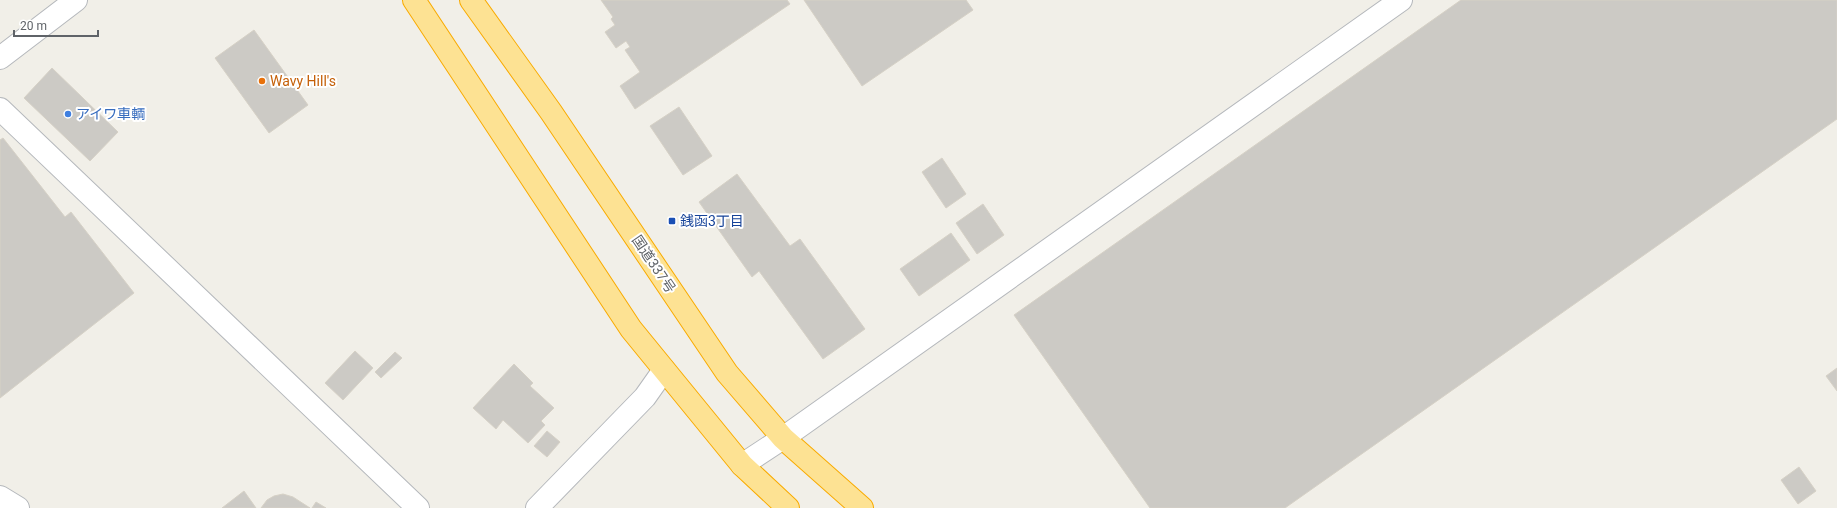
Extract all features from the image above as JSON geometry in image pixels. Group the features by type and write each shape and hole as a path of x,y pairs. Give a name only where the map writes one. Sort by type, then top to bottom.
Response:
{"highway":[{"path":"414,0 630,329 742,465 788,508"},
{"name":"国道337号","path":"471,0 556,119 727,373 784,438 862,508"}],"street":[{"path":"0,58 76,0"},
{"path":"742,465 784,438 1401,0"},
{"path":"0,109 418,508"},
{"path":"537,508 645,397 664,370"},
{"path":"0,497 18,508"}],"building":[{"path":"601,0 787,0 790,4 635,109 620,86 640,72 625,50 630,47 626,41 616,48 605,32 615,25 611,19 613,17"},
{"path":"804,0 966,0 973,10 862,86"},
{"path":"1461,0 1837,0 1837,119 1285,508 1150,508 1014,315"},
{"name":"Wavy Hill's","path":"254,30 308,105 269,133 215,58"},
{"path":"52,68 118,132 90,161 24,98"},
{"path":"679,107 712,156 683,175 650,126"},
{"path":"3,138 65,217 71,212 134,293 0,398 0,140"},
{"path":"942,158 966,194 946,208 922,172"},
{"path":"737,174 790,246 800,239 865,329 823,359 759,271 752,277 699,202"},
{"path":"983,204 1004,235 977,254 956,223"},
{"path":"951,233 970,260 919,296 900,269"},
{"path":"355,351 373,368 343,400 325,383"},
{"path":"395,352 402,358 381,378 375,372"},
{"path":"514,364 533,383 530,386 554,408 541,421 545,425 528,443 503,420 496,429 473,408"},
{"path":"1837,368 1837,391 1826,376"},
{"path":"547,431 560,442 547,457 534,446"},
{"path":"1799,467 1816,491 1798,504 1781,480"},
{"path":"244,491 256,508 222,508"},
{"path":"283,494 293,497 310,508 261,508 267,500 274,496"},
{"path":"316,502 326,508 312,508"}],"place":[{"name":"Wavy Hill's","path":"262,81"},
{"name":"アイワ車輌","path":"68,114"},
{"name":"銭函3丁目","path":"672,221"}]}
